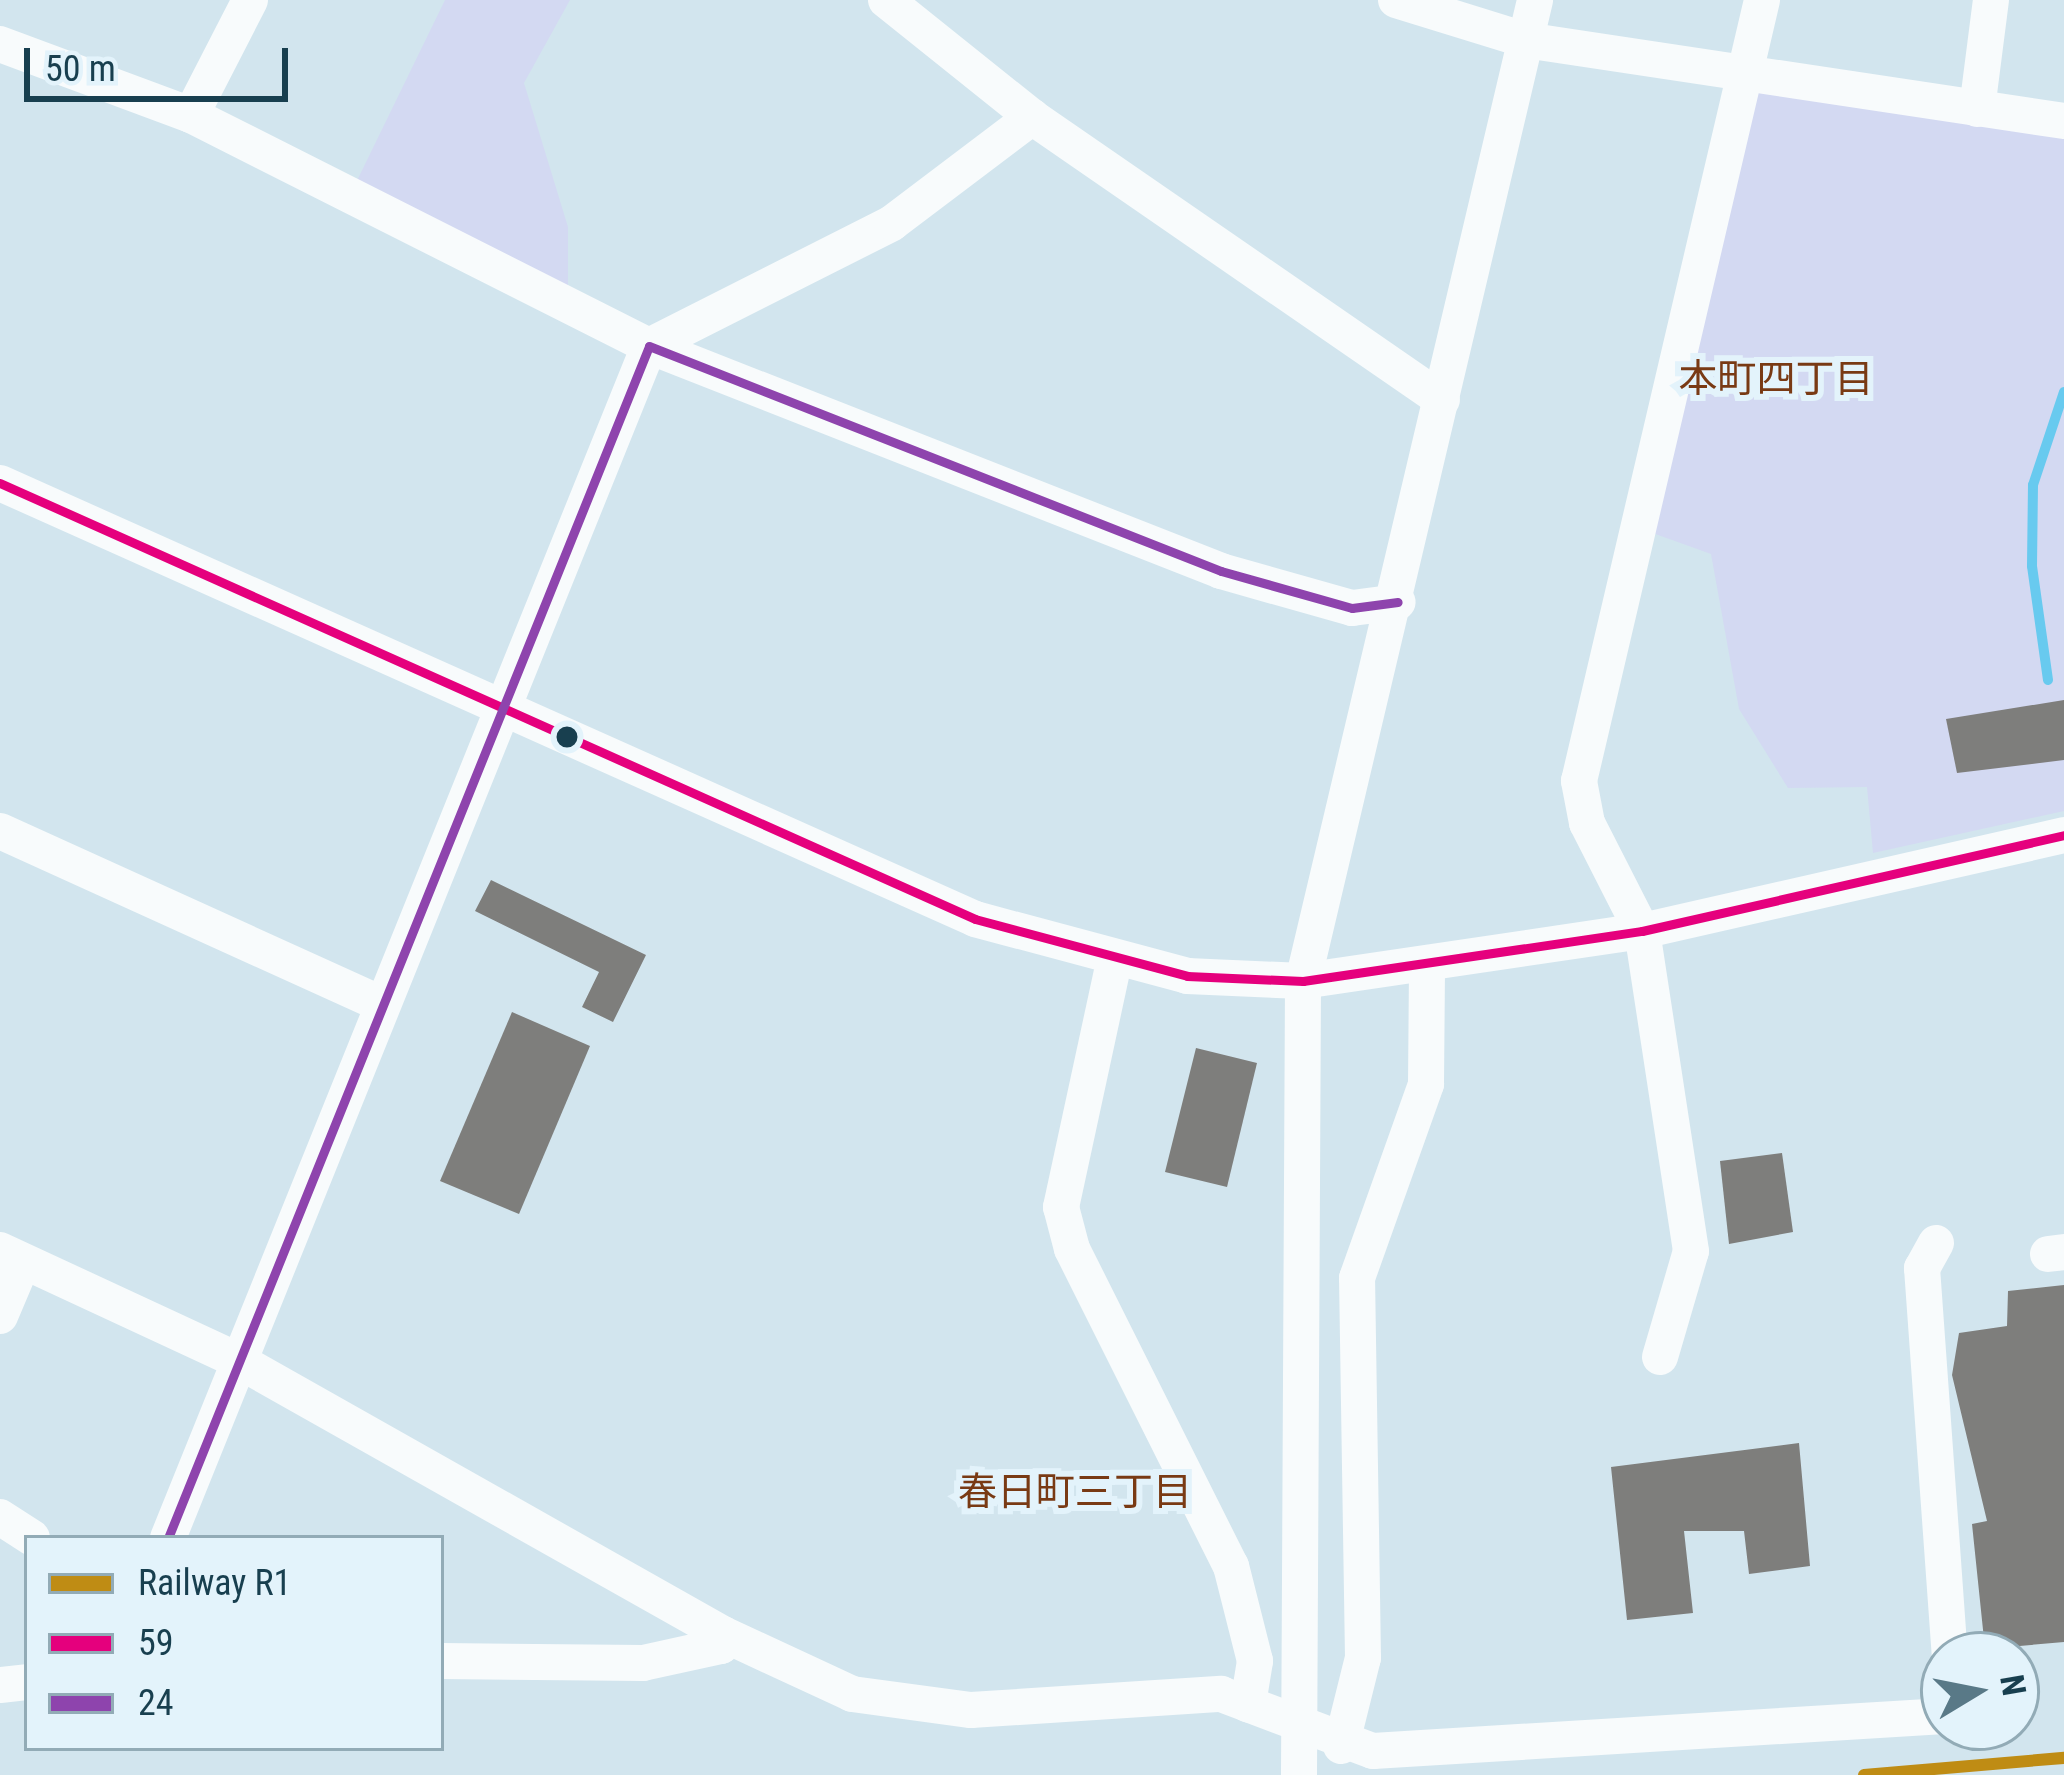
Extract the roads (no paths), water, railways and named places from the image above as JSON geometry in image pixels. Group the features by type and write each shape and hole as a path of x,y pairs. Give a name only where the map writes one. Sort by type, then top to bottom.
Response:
{"street":[{"path":"191,116 250,0"},
{"path":"886,0 940,15 1032,117 1442,400"},
{"path":"1396,0 1525,40 1744,79 2064,122"},
{"path":"1299,1775 1303,981 1398,602 1535,0"},
{"path":"1660,1357 1691,1251 1642,931 1587,824 1579,781 1762,0"},
{"path":"1977,109 1990,0"},
{"path":"0,44 191,116 649,346 1221,572 1352,608 1398,602"},
{"path":"169,1535 649,346 892,223 1032,117"},
{"path":"0,483 975,919 1114,962 1303,981 1642,931 2064,835"},
{"path":"0,830 381,1004"},
{"path":"1114,962 1060,1207 1072,1249 1231,1566 1255,1660 1248,1704"},
{"path":"1341,1746 1363,1658 1357,1278 1426,1084 1427,964"},
{"path":"1936,1243 1922,1268 1948,1631"},
{"path":"0,1316 11,1257 239,1361 723,1634 852,1694 913,1706 1221,1694 1341,1746 1920,1716"},
{"path":"0,1517 27,1535"},
{"path":"444,1661 643,1663 721,1646 723,1634"}],"waterway":[{"path":"2048,680 2032,566 2033,485 2064,392"}],"rail line":[{"name":"R1","path":"1864,1775 2064,1758"}],"district":[{"name":"本町四丁目","path":"1776,379"},
{"name":"春日町三丁目","path":"1075,1492"}]}
